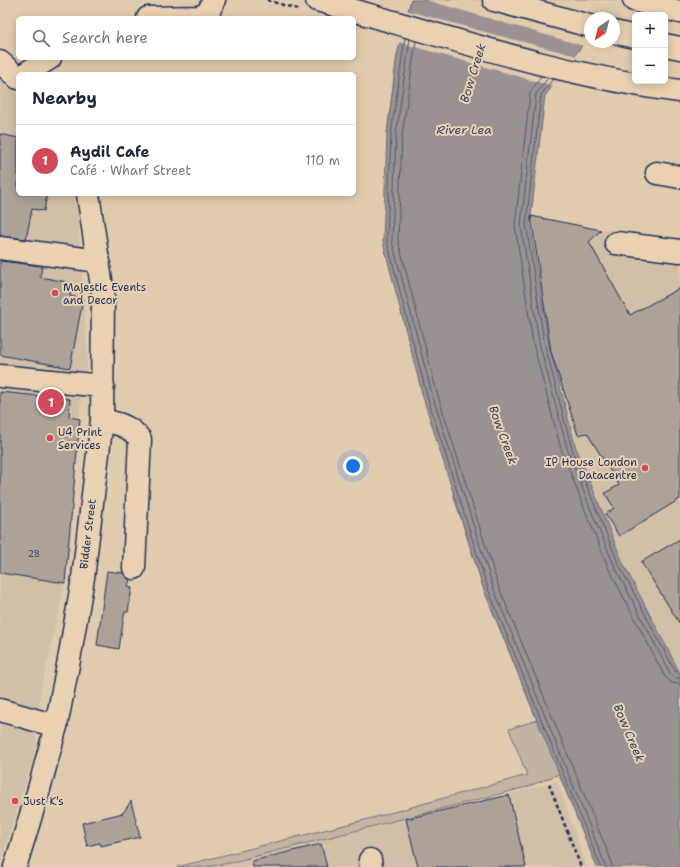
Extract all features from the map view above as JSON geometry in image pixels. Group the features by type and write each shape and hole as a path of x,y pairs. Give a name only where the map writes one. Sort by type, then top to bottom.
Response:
{"main road":[{"path":"201,16 208,13 214,0"},
{"path":"317,0 536,62 646,86 680,90"},
{"path":"494,0 584,24"},
{"path":"634,0 680,12"},
{"path":"620,33 632,36"},
{"path":"668,45 680,48"},
{"path":"0,62 16,76"},
{"path":"657,173 680,177"},
{"name":"Bidder Street","path":"15,867 39,789 56,726 69,660 83,578 102,420 103,294 88,196"},
{"path":"616,243 680,250"},
{"path":"0,248 99,261"},
{"path":"0,376 103,386"},
{"path":"102,420 116,423 134,431 140,439 134,568"},
{"path":"0,710 56,726"}],"path":[{"path":"549,784 581,867"}],"shaded area":[{"path":"411,0 597,867 559,774 527,787 229,863 207,867 177,867 372,818 527,775 509,729 537,720 484,590 454,497 387,134 397,55"},
{"path":"0,79 16,92 16,196 75,196 77,204 88,361 82,385 65,583 40,694 35,753 0,864"},
{"path":"531,216 680,243 680,673 623,563 575,445 548,340 530,224"},
{"path":"557,782 587,867 212,867"}],"water":[{"name":"River Lea","path":"411,0 616,0 599,12 584,12 584,43 545,96 530,224 548,340 575,445 623,563 680,673 680,867 597,867 484,590 423,397 383,242 387,134 397,55"}],"pier":[{"path":"426,0 618,0 609,12 584,12 584,46"},
{"path":"405,10 577,56 555,86 538,82 398,42"}],"building":[{"path":"0,134 16,138 16,196 47,196 44,211 32,209 26,239 0,236"},
{"path":"531,216 601,230 589,242 630,315 680,288 680,499 619,536 605,514 614,508 605,493 619,485 587,433 578,435 551,352"},
{"path":"0,261 42,266 40,277 72,283 70,296 83,299 70,368 0,355"},
{"path":"0,392 70,399 69,417 80,419 65,583 0,573"},
{"path":"680,539 680,624 641,562"},
{"path":"107,571 123,573 130,579 128,587 132,588 128,612 125,612 124,616 119,649 97,645"},
{"path":"509,795 526,867 418,867 406,819"},
{"path":"131,801 140,837 101,846 100,843 87,846 82,823 123,813"},
{"path":"321,844 327,867 253,867 252,861"}],"place":[{"name":"Majestic Events and Decor","path":"55,293"},
{"name":"Aydil Cafe","path":"51,402"},
{"name":"U4 Print Services","path":"50,438"},
{"name":"IP House London Datacentre","path":"645,468"},
{"name":"Just K's","path":"15,801"}],"water label":[{"name":"Bow Creek","path":"473,73"},
{"name":"Bow Creek","path":"503,435"},
{"name":"Bow Creek","path":"629,733"}]}
